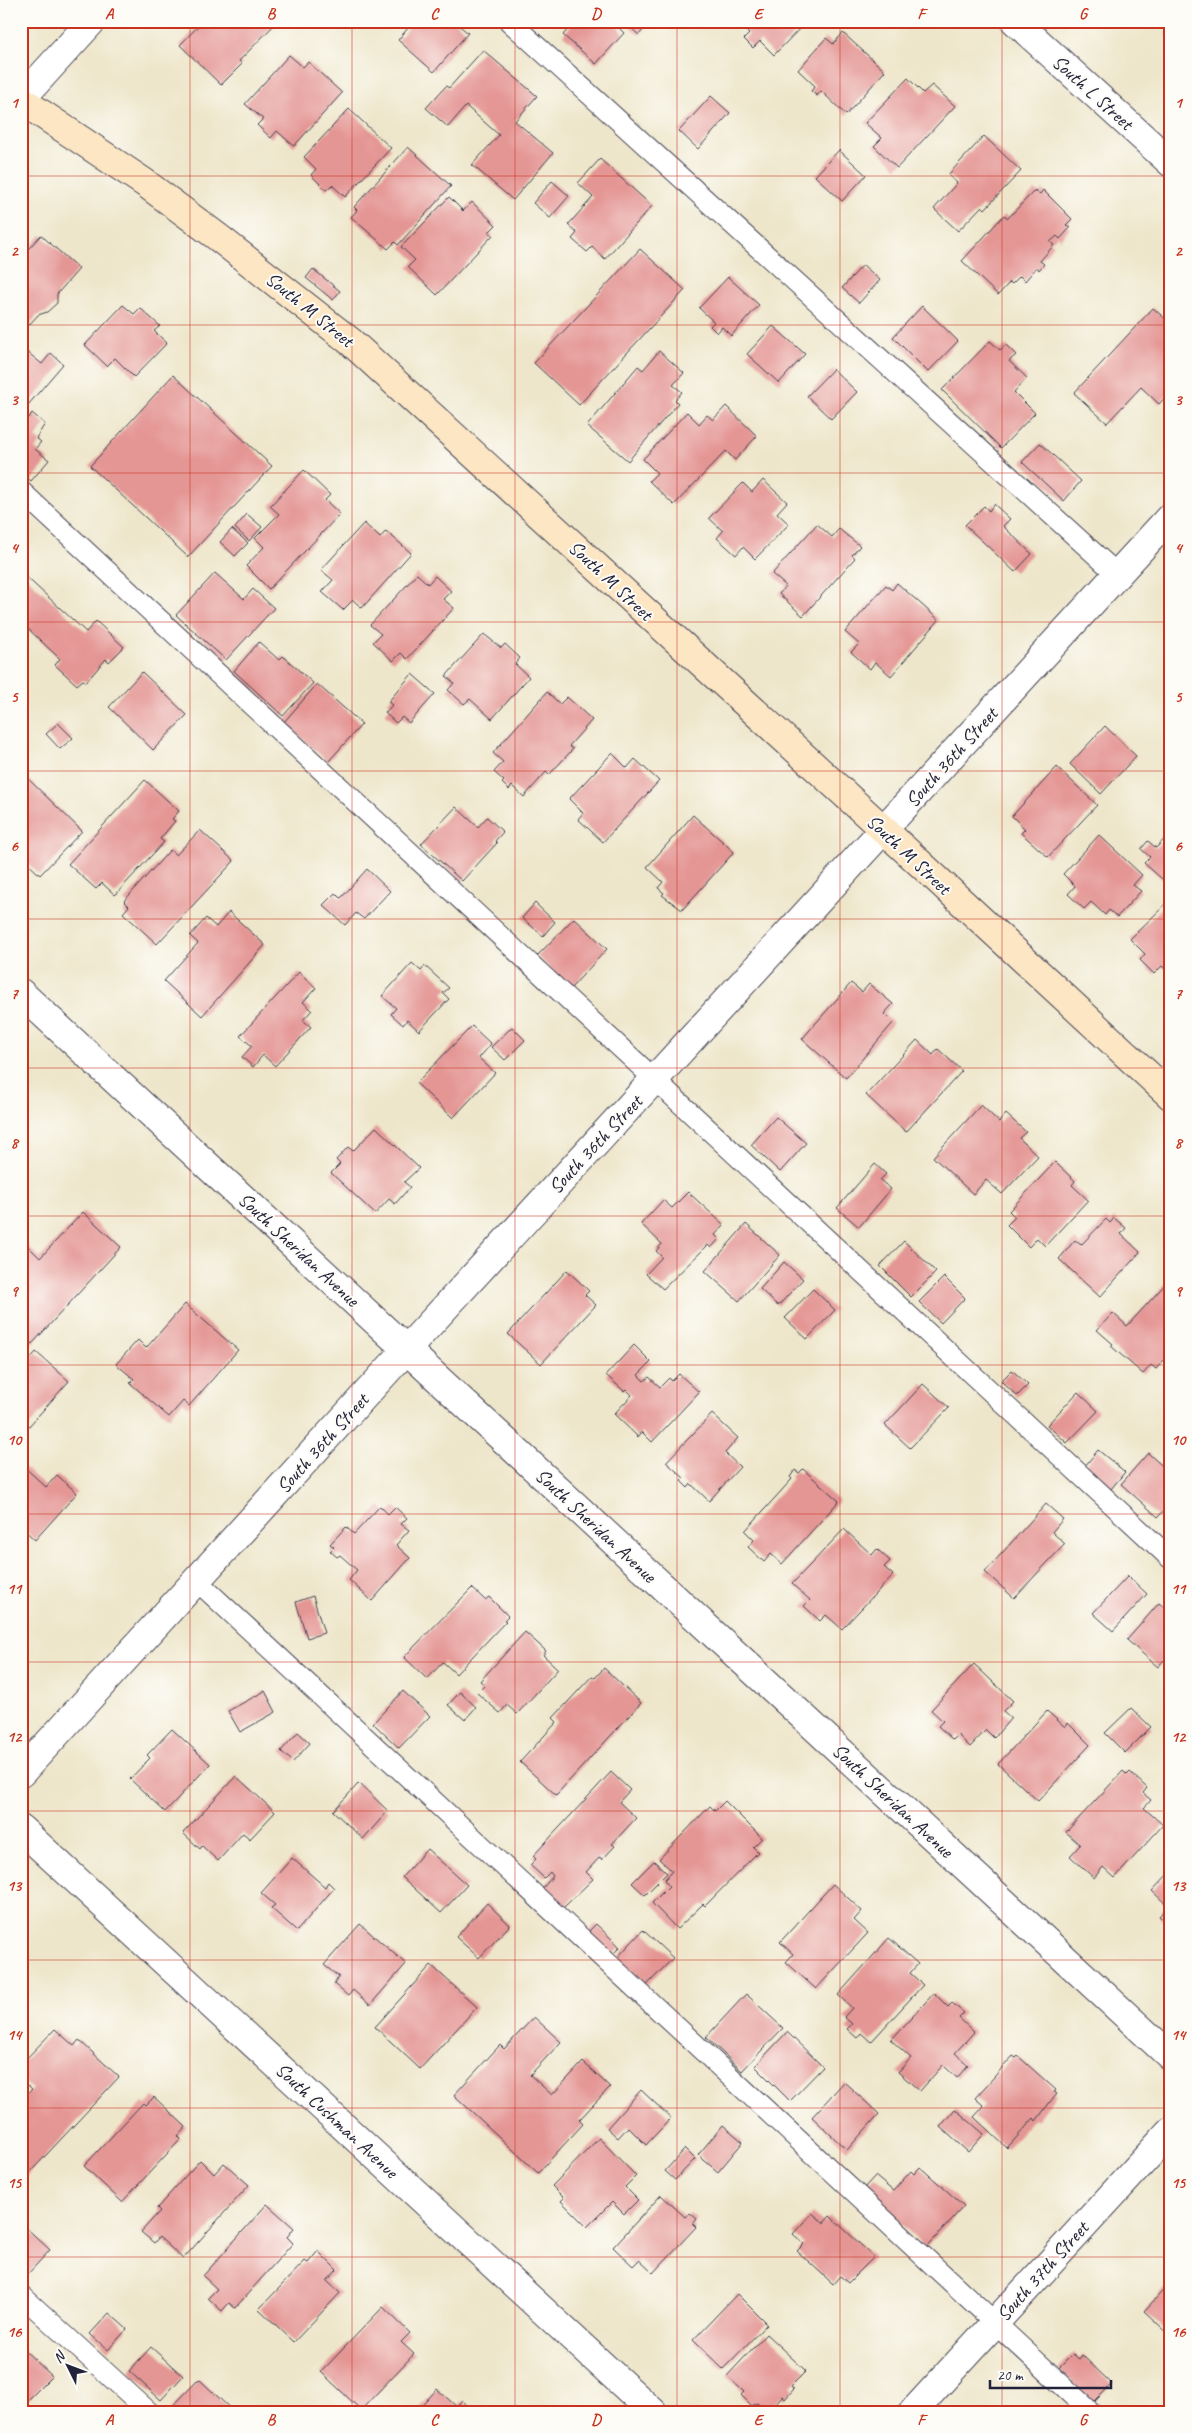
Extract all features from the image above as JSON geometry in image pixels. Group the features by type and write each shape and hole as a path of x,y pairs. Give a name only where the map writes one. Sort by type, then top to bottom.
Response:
{"street":[{"path":"21,99 92,21"},
{"name":"South L Street","path":"1015,21 1171,163"},
{"name":"South M Street","path":"21,99 145,183 212,232 351,342 884,830 1171,1096"},
{"name":"South 36th Street","path":"21,1773 1171,516"},
{"name":"South Sheridan Avenue","path":"21,993 1171,2057"},
{"name":"South Cushman Avenue","path":"21,1829 653,2412"},
{"name":"South 37th Street","path":"913,2412 1171,2131"}],"lane":[{"path":"509,21 1118,574"},
{"path":"21,491 1171,1559"},
{"path":"196,1580 1091,2412"},
{"path":"21,2295 149,2412"}],"building":[{"path":"203,21 278,21 239,61 242,64 221,85 180,45"},
{"path":"414,21 454,21 468,33 434,72 398,40"},
{"path":"575,21 612,21 624,33 596,64 563,35"},
{"path":"623,21 650,21 639,35"},
{"path":"736,21 807,21 774,55 760,41 753,48 744,39 749,34"},
{"path":"1171,28 1171,39 1166,34"},
{"path":"843,33 885,71 846,115 821,91 817,96 811,91 815,86 798,70 826,38 833,44"},
{"path":"483,50 537,96 515,121 553,153 513,200 472,165 499,135 466,106 448,127 426,108 446,86 449,88"},
{"path":"289,55 303,67 308,62 342,93 294,146 277,131 271,138 257,125 263,119 245,104"},
{"path":"908,78 923,93 932,85 955,106 897,168 874,146 882,138 865,123"},
{"path":"711,96 730,113 698,149 679,131"},
{"path":"349,109 391,148 345,197 332,185 326,190 311,175 316,169 304,157"},
{"path":"984,136 1021,171 985,209 982,206 958,231 934,209 957,183 948,175"},
{"path":"408,147 451,186 398,245 395,242 388,249 351,217 357,210 354,207"},
{"path":"839,150 866,175 842,201 815,176"},
{"path":"600,159 652,206 605,259 592,247 587,252 572,239 577,233 568,225 593,197 578,183"},
{"path":"552,181 569,196 550,218 533,203"},
{"path":"1035,190 1040,194 1043,190 1072,219 1066,225 1070,228 1060,239 1057,236 1050,242 1054,245 1040,261 1044,264 1039,270 1037,267 1025,281 1020,276 1012,284 1010,282 998,295 962,261 1004,215 1008,218"},
{"path":"449,197 463,211 472,202 496,225 489,232 493,235 437,295 408,267 415,260 401,247"},
{"path":"41,235 79,269 57,294 57,303 47,312 38,315 28,326 24,324 21,327 21,257"},
{"path":"640,249 685,290 579,405 534,363"},
{"path":"863,265 880,280 859,303 842,288"},
{"path":"313,269 340,291 333,300 306,278"},
{"path":"728,277 759,305 731,336 722,327 717,333 710,326 714,322 699,308"},
{"path":"123,305 134,314 140,308 160,326 154,331 167,343 134,377 115,358 107,366 85,345"},
{"path":"922,306 958,341 928,372 893,337"},
{"path":"1153,308 1168,321 1171,318 1171,391 1159,404 1141,387 1107,423 1074,393"},
{"path":"773,326 805,354 779,383 747,354"},
{"path":"990,341 1000,350 1006,345 1016,355 1009,361 1027,378 1014,392 1035,413 1001,448 942,390"},
{"path":"21,347 42,364 51,353 63,364 22,412 29,418 32,413 45,424 36,438 41,442 35,449 49,460 31,481 21,473"},
{"path":"659,351 684,373 673,385 682,392 675,400 678,403 628,461 587,426 638,366 643,370"},
{"path":"833,369 857,392 831,419 807,396"},
{"path":"173,375 272,466 188,557 90,466"},
{"path":"726,406 757,436 735,460 726,451 674,505 649,481 657,473 643,459 687,412 699,424 707,415 713,420"},
{"path":"1040,443 1081,481 1064,501 1022,462"},
{"path":"304,470 330,495 325,500 340,514 269,589 246,566 264,547 255,538 279,514 270,506"},
{"path":"763,480 787,502 777,513 789,524 755,559 743,547 736,555 717,538 723,531 709,518 743,483 752,492"},
{"path":"994,504 1010,519 1003,526 1032,554 1015,572 965,525 984,506 989,511"},
{"path":"247,514 262,527 249,541 235,528"},
{"path":"364,523 380,538 386,531 411,553 362,608 353,600 343,610 322,592 333,580 321,570"},
{"path":"817,524 832,537 839,529 860,546 852,555 855,558 803,616 779,594 786,586 772,574"},
{"path":"232,529 248,543 235,556 220,542"},
{"path":"22,573 86,632 96,621 124,647 109,662 106,659 86,682 83,680 77,685 55,665 60,659 21,622"},
{"path":"215,573 244,599 253,589 274,608 226,660 176,615"},
{"path":"417,574 428,584 435,576 451,591 443,599 454,608 407,659 401,653 393,661 373,642 381,634 370,625"},
{"path":"897,583 939,620 891,676 875,662 870,669 851,652 859,644 845,632 886,585 892,590"},
{"path":"484,634 501,648 505,644 520,658 515,664 529,677 492,719 470,699 464,704 448,690 454,683 446,676"},
{"path":"259,642 279,660 283,656 313,683 283,716 234,671"},
{"path":"142,672 187,715 153,750 109,707"},
{"path":"412,674 435,694 409,723 402,717 396,723 385,713 392,705 388,702"},
{"path":"317,684 362,724 328,762 284,722"},
{"path":"547,692 560,704 567,697 592,720 569,746 573,749 549,775 546,772 524,797 512,786 509,790 502,783 504,781 494,772 503,762 493,753"},
{"path":"58,723 73,738 60,749 46,734"},
{"path":"1105,726 1136,756 1101,794 1070,764"},
{"path":"612,753 627,768 635,759 659,781 603,842 578,819 583,813 569,799"},
{"path":"1057,767 1097,805 1048,857 1021,833 1025,829 1012,816"},
{"path":"21,772 82,831 40,875 21,857"},
{"path":"145,780 179,811 172,819 175,821 160,839 164,842 115,895 102,883 96,889 68,864"},
{"path":"456,807 478,827 487,817 503,832 495,841 497,843 462,881 421,844"},
{"path":"693,815 734,852 682,910 662,895 664,893 658,888 663,882 647,867"},
{"path":"200,830 234,861 157,944 123,913 129,906 124,901 170,850 176,855"},
{"path":"1171,832 1171,887 1144,863 1150,857 1141,849 1148,841 1156,848"},
{"path":"1099,835 1142,875 1133,885 1141,891 1117,917 1109,910 1105,915 1091,902 1084,909 1068,894 1075,886 1063,874"},
{"path":"367,869 390,891 364,919 356,913 345,925 323,905 335,893 340,898 342,897"},
{"path":"1171,899 1171,975 1162,966 1154,974 1140,960 1145,954 1130,939"},
{"path":"535,903 555,922 543,936 522,918"},
{"path":"229,912 265,945 202,1016 164,981 198,943 190,936 206,918 216,927"},
{"path":"574,918 607,949 571,988 537,956"},
{"path":"412,963 421,971 425,966 449,988 443,993 449,999 419,1031 407,1020 403,1025 391,1014 396,1008 382,996"},
{"path":"299,972 316,988 303,1002 312,1010 303,1020 311,1027 275,1066 263,1055 253,1067 242,1057 252,1046 240,1036"},
{"path":"851,983 862,992 869,984 893,1004 884,1014 893,1023 846,1078 802,1039"},
{"path":"472,1026 491,1044 479,1058 495,1073 453,1118 416,1083"},
{"path":"512,1027 525,1040 505,1060 491,1047"},
{"path":"917,1040 933,1055 938,1049 962,1071 906,1132 866,1095"},
{"path":"981,1105 999,1122 1006,1114 1026,1132 1019,1138 1038,1156 1002,1194 986,1180 973,1194 933,1157"},
{"path":"776,1117 806,1143 780,1172 751,1145"},
{"path":"376,1127 419,1168 404,1182 410,1187 395,1204 389,1199 375,1214 331,1173 340,1164 336,1160 348,1147 353,1151"},
{"path":"1055,1162 1075,1181 1072,1185 1088,1200 1045,1246 1037,1238 1029,1247 1007,1225 1015,1217 1009,1211"},
{"path":"875,1164 886,1174 880,1180 891,1189 859,1227 837,1208"},
{"path":"688,1192 724,1225 715,1235 719,1239 711,1248 708,1245 663,1289 646,1274 662,1257 656,1251 662,1244 641,1224 663,1200 672,1208"},
{"path":"83,1212 121,1247 32,1344 21,1334 21,1247 25,1243 40,1258"},
{"path":"1114,1218 1126,1228 1121,1234 1140,1252 1100,1297 1059,1259 1075,1240 1081,1245 1106,1219 1110,1223"},
{"path":"746,1224 780,1255 739,1301 705,1271"},
{"path":"904,1241 936,1272 911,1297 880,1266"},
{"path":"784,1262 803,1279 778,1306 760,1289"},
{"path":"567,1270 589,1291 585,1295 596,1305 541,1364 508,1334"},
{"path":"944,1277 965,1298 941,1323 919,1302"},
{"path":"1170,1279 1171,1352 1156,1369 1151,1365 1143,1374 1111,1346 1113,1344 1097,1330 1113,1313 1127,1326"},
{"path":"813,1289 835,1310 807,1339 785,1318"},
{"path":"185,1304 238,1350 189,1406 183,1401 169,1417 130,1383 134,1379 116,1364 138,1340 146,1348"},
{"path":"634,1345 651,1362 638,1375 644,1381 649,1377 660,1387 669,1378 672,1381 679,1374 699,1392 652,1442 642,1432 638,1437 614,1414 632,1395 626,1389 624,1391 606,1375"},
{"path":"36,1352 69,1381 21,1435 21,1369"},
{"path":"1012,1370 1028,1385 1017,1396 1001,1381"},
{"path":"923,1384 949,1408 910,1448 885,1425"},
{"path":"1078,1392 1098,1411 1067,1443 1047,1425"},
{"path":"712,1414 738,1438 725,1453 740,1467 709,1501 691,1484 688,1488 681,1481 684,1478 666,1462"},
{"path":"1098,1450 1125,1472 1111,1489 1085,1466"},
{"path":"1148,1453 1171,1474 1171,1503 1158,1517 1121,1484"},
{"path":"21,1464 46,1487 57,1475 77,1493 35,1540 21,1527"},
{"path":"803,1469 839,1501 782,1564 771,1554 764,1562 748,1547 754,1540 745,1531 792,1479 790,1477 795,1470 799,1473"},
{"path":"1046,1504 1063,1519 1052,1532 1065,1544 1014,1598 985,1572"},
{"path":"380,1506 388,1514 395,1507 407,1518 401,1524 409,1530 396,1545 410,1558 372,1601 349,1580 357,1570 340,1555 337,1557 330,1551 334,1547 330,1544 346,1527 354,1534"},
{"path":"844,1529 872,1555 877,1549 890,1561 884,1567 893,1575 842,1629 826,1615 820,1621 804,1606 810,1600 792,1584"},
{"path":"1128,1576 1147,1594 1113,1631 1093,1613"},
{"path":"472,1588 485,1600 489,1597 508,1616 504,1620 506,1621 456,1674 443,1662 427,1679 404,1657"},
{"path":"313,1596 324,1633 307,1638 296,1602"},
{"path":"1159,1603 1171,1613 1171,1667 1164,1660 1158,1667 1127,1640"},
{"path":"525,1632 546,1651 543,1655 558,1669 517,1714 507,1705 500,1713 477,1693 485,1685 480,1681"},
{"path":"974,1664 1013,1701 1003,1711 1011,1718 994,1738 986,1730 970,1747 958,1735 953,1740 938,1726 943,1721 931,1710"},
{"path":"604,1668 641,1703 556,1795 520,1762 557,1722 553,1718 592,1676 595,1678"},
{"path":"265,1691 276,1712 240,1732 228,1711"},
{"path":"403,1691 430,1716 399,1748 373,1723"},
{"path":"460,1692 476,1707 465,1720 448,1705"},
{"path":"1131,1708 1151,1727 1125,1753 1105,1733"},
{"path":"1047,1711 1065,1727 1068,1723 1090,1745 1038,1801 998,1764"},
{"path":"172,1729 210,1764 165,1812 130,1779 150,1758 147,1755"},
{"path":"298,1732 310,1743 293,1762 281,1751"},
{"path":"1123,1771 1127,1775 1130,1772 1147,1788 1143,1793 1151,1800 1144,1808 1163,1825 1115,1878 1103,1867 1094,1878 1070,1856 1080,1845 1066,1832"},
{"path":"611,1772 630,1790 619,1802 636,1818 612,1844 615,1846 602,1860 600,1857 586,1872 593,1879 562,1909 541,1890 553,1876 550,1872 544,1878 530,1865 536,1859 533,1856"},
{"path":"236,1776 275,1812 250,1839 243,1833 218,1861 202,1846 200,1849 183,1833"},
{"path":"359,1783 388,1811 363,1839 333,1811"},
{"path":"725,1801 762,1838 753,1847 758,1852 705,1906 703,1904 677,1929 652,1903 669,1886 664,1880 672,1871 659,1859 710,1806 715,1811"},
{"path":"427,1849 467,1885 441,1913 402,1877"},
{"path":"292,1858 325,1887 328,1882 334,1888 297,1931 271,1908 275,1905 261,1893"},
{"path":"654,1861 667,1873 645,1895 632,1883"},
{"path":"1171,1871 1171,1927 1159,1916 1168,1906 1152,1891"},
{"path":"833,1884 862,1911 854,1920 868,1933 816,1989 786,1962 793,1954 780,1942"},
{"path":"487,1903 510,1925 479,1958 456,1937"},
{"path":"360,1924 406,1964 370,2005 353,1990 348,1996 334,1984 339,1977 324,1965"},
{"path":"596,1924 620,1947 610,1957 586,1934"},
{"path":"643,1930 673,1958 646,1986 617,1958"},
{"path":"889,1938 918,1964 910,1973 923,1985 871,2042 861,2033 857,2038 847,2029 852,2024 844,2017 852,2008 838,1995"},
{"path":"431,1965 477,2007 420,2069 375,2027"},
{"path":"934,1993 948,2007 952,2003 964,2013 959,2018 974,2032 955,2053 968,2065 957,2078 943,2065 920,2091 898,2072 911,2058 891,2040"},
{"path":"746,1994 783,2028 742,2071 706,2037"},
{"path":"534,2017 561,2042 530,2075 552,2095 583,2062 610,2087 579,2120 583,2124 538,2173 454,2095 500,2045 504,2049"},
{"path":"55,2029 74,2046 79,2040 119,2077 21,2182 21,2101 32,2089 21,2079 21,2064"},
{"path":"787,2032 823,2067 790,2101 755,2066"},
{"path":"1013,2056 1016,2058 1018,2056 1056,2090 1053,2092 1056,2094 1036,2121 1034,2118 1007,2148 974,2117 984,2106 975,2098"},
{"path":"844,2082 879,2114 847,2150 812,2117"},
{"path":"641,2090 671,2118 646,2145 628,2127 618,2138 607,2128"},
{"path":"154,2097 186,2127 178,2136 181,2139 122,2202 84,2166 143,2103 146,2105"},
{"path":"955,2109 984,2134 968,2152 940,2127"},
{"path":"723,2125 743,2142 718,2172 698,2155"},
{"path":"599,2138 636,2176 625,2187 638,2200 624,2214 612,2202 587,2227 561,2201 564,2198 552,2186"},
{"path":"685,2149 695,2159 675,2180 665,2171"},
{"path":"200,2160 214,2174 224,2163 249,2185 183,2259 159,2237 154,2243 141,2232 160,2211 157,2208"},
{"path":"920,2167 964,2206 926,2248 864,2188 875,2176 893,2191 911,2171 914,2174"},
{"path":"661,2195 685,2217 690,2213 697,2219 693,2224 696,2227 653,2273 639,2260 633,2266 613,2247"},
{"path":"267,2204 294,2228 287,2237 293,2243 235,2308 229,2303 222,2311 208,2298 217,2289 203,2276"},
{"path":"812,2213 824,2223 830,2216 874,2257 848,2283 840,2276 833,2284 797,2251 804,2244 793,2234"},
{"path":"21,2223 50,2250 25,2277 21,2274"},
{"path":"318,2251 337,2270 327,2281 340,2293 294,2342 259,2309 305,2261 308,2263"},
{"path":"1171,2282 1171,2336 1144,2311"},
{"path":"737,2294 767,2324 723,2369 693,2340"},
{"path":"383,2307 410,2333 401,2342 414,2354 361,2410 321,2372"},
{"path":"109,2313 127,2329 108,2350 90,2334"},
{"path":"766,2334 806,2371 791,2386 794,2389 785,2399 782,2396 768,2412 757,2403 752,2406 741,2395 744,2392 727,2376"},
{"path":"21,2347 52,2376 22,2406 21,2405"},
{"path":"151,2347 183,2376 161,2400 129,2371"},
{"path":"1073,2354 1079,2359 1082,2355 1112,2384 1091,2405 1058,2369"},
{"path":"199,2379 234,2412 175,2412 171,2408"},
{"path":"437,2389 457,2407 462,2401 474,2412 416,2412"},
{"path":"59,2406 65,2412 53,2412"}]}
